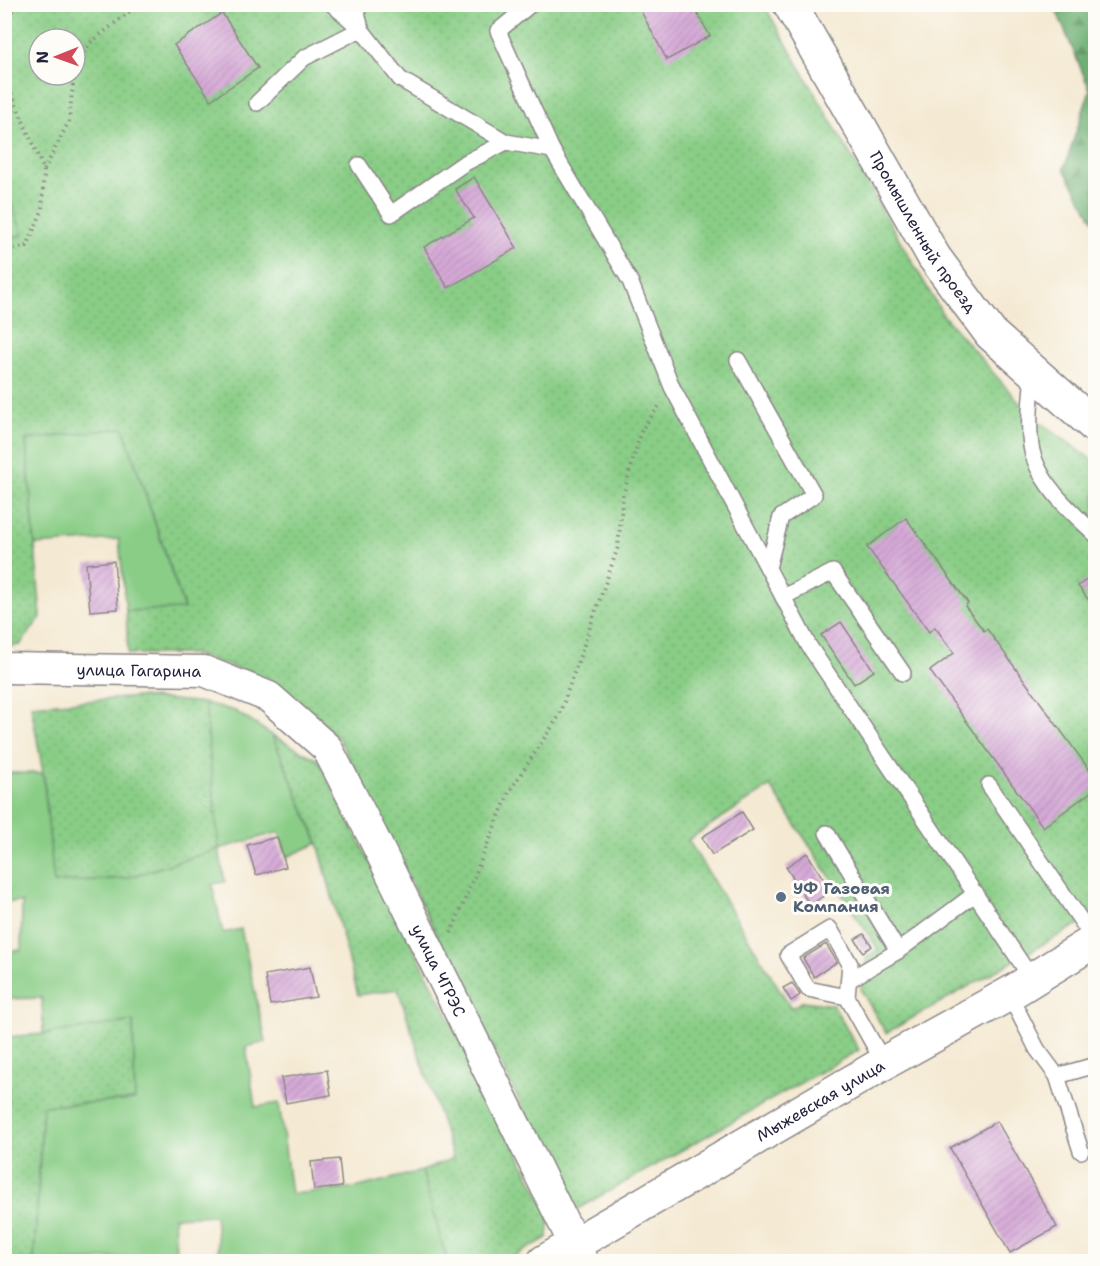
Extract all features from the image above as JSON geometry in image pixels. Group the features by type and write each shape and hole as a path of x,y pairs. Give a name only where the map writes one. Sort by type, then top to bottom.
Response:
{"street":[{"name":"Промышленный проезд","path":"790,4 934,257 991,334 1095,427"},
{"name":"улица Гагарина","path":"4,668 204,671 269,697"},
{"name":"улица ЧГРЭС","path":"269,697 327,748 580,1253"},
{"name":"Мыжевская улица","path":"544,1262 580,1253 884,1063 1021,986 1095,940"}],"lane":[{"path":"332,4 361,29 400,79 506,142 552,150"},
{"path":"355,4 361,29"},
{"path":"531,4 498,31 552,150 630,281 672,387 809,646 976,893 1021,986 1037,1049 1057,1076 1081,1151"},
{"path":"257,103 304,58 361,29"},
{"path":"358,165 391,214 463,164 506,142"},
{"path":"738,360 814,495 781,517 768,568"},
{"path":"1033,371 1030,415 1033,457 1051,490 1095,535"},
{"path":"783,597 833,572 903,673"},
{"path":"989,785 1095,940"},
{"path":"827,832 898,951"},
{"path":"849,980 898,951 976,893"},
{"path":"847,997 808,989 788,955 830,929 850,964 847,997 884,1063"},
{"path":"1057,1076 1095,1065"}],"path":[{"path":"4,39 10,12 21,4"},
{"path":"87,48 90,43 139,4"},
{"path":"4,77 44,170"},
{"path":"4,252 27,246 42,211 44,170 69,121 73,87"},
{"path":"436,963 509,792 559,716 618,547 623,495 642,429 672,387"}],"green space":[{"path":"5,5 764,5 943,315 1030,415 1095,462 1095,915 886,1033 861,990 867,957 878,949 770,786 688,840 791,1008 803,1001 833,1005 859,1050 574,1211 339,739 269,679 194,654 128,654 126,611 184,608 123,428 26,440 41,617 20,645 5,647"},
{"path":"1054,5 1095,5 1095,223 1064,169 1090,90"},
{"path":"5,187 23,234 4,241"},
{"path":"123,428 184,609 126,611 119,539 35,545 26,440"},
{"path":"140,697 205,703 219,849 127,878 53,883 43,773 31,705"},
{"path":"205,703 235,711 272,735 318,843 287,857 279,832 219,849"},
{"path":"272,735 318,760 550,1216 548,1237 507,1261 447,1261 422,1171 453,1158 398,989 358,995 318,843"},
{"path":"5,773 43,773 54,883 127,878 219,849 225,882 212,884 223,933 241,929 266,1042 246,1047 255,1107 279,1103 291,1194 355,1188 422,1171 447,1261 219,1261 215,1215 174,1217 176,1252 82,1261 34,1261 43,1106 135,1100 133,1021 43,1034 42,998 9,999 8,979 5,979 5,951 21,950 22,902 5,902"},
{"path":"133,1021 135,1100 43,1106 34,1261 5,1262 5,1037"}],"building":[{"path":"637,4 692,4 710,36 667,60"},
{"path":"222,13 258,68 211,100 174,45"},
{"path":"474,177 517,248 448,288 424,247 474,218 455,189"},
{"path":"906,518 968,603 965,606 984,631 987,629 1096,779 1096,788 1043,827 930,671 954,653 935,627 929,632 867,547"},
{"path":"114,561 118,609 90,611 86,564"},
{"path":"1096,573 1096,610 1078,586"},
{"path":"841,622 874,671 854,684 821,635"},
{"path":"742,812 753,830 712,855 702,837"},
{"path":"277,837 286,867 256,875 247,845"},
{"path":"807,853 831,891 810,905 799,888 796,890 792,884 795,881 786,867"},
{"path":"864,934 872,946 863,952 855,939"},
{"path":"826,944 837,962 814,977 803,958"},
{"path":"310,967 316,997 270,1005 265,975"},
{"path":"792,983 800,995 791,1001 783,988"},
{"path":"327,1070 331,1095 286,1103 281,1078"},
{"path":"997,1121 1057,1227 1010,1253 950,1148"},
{"path":"339,1159 342,1187 314,1190 311,1162"}],"place":[{"name":"УФ Газовая Компания","path":"781,897"}]}
